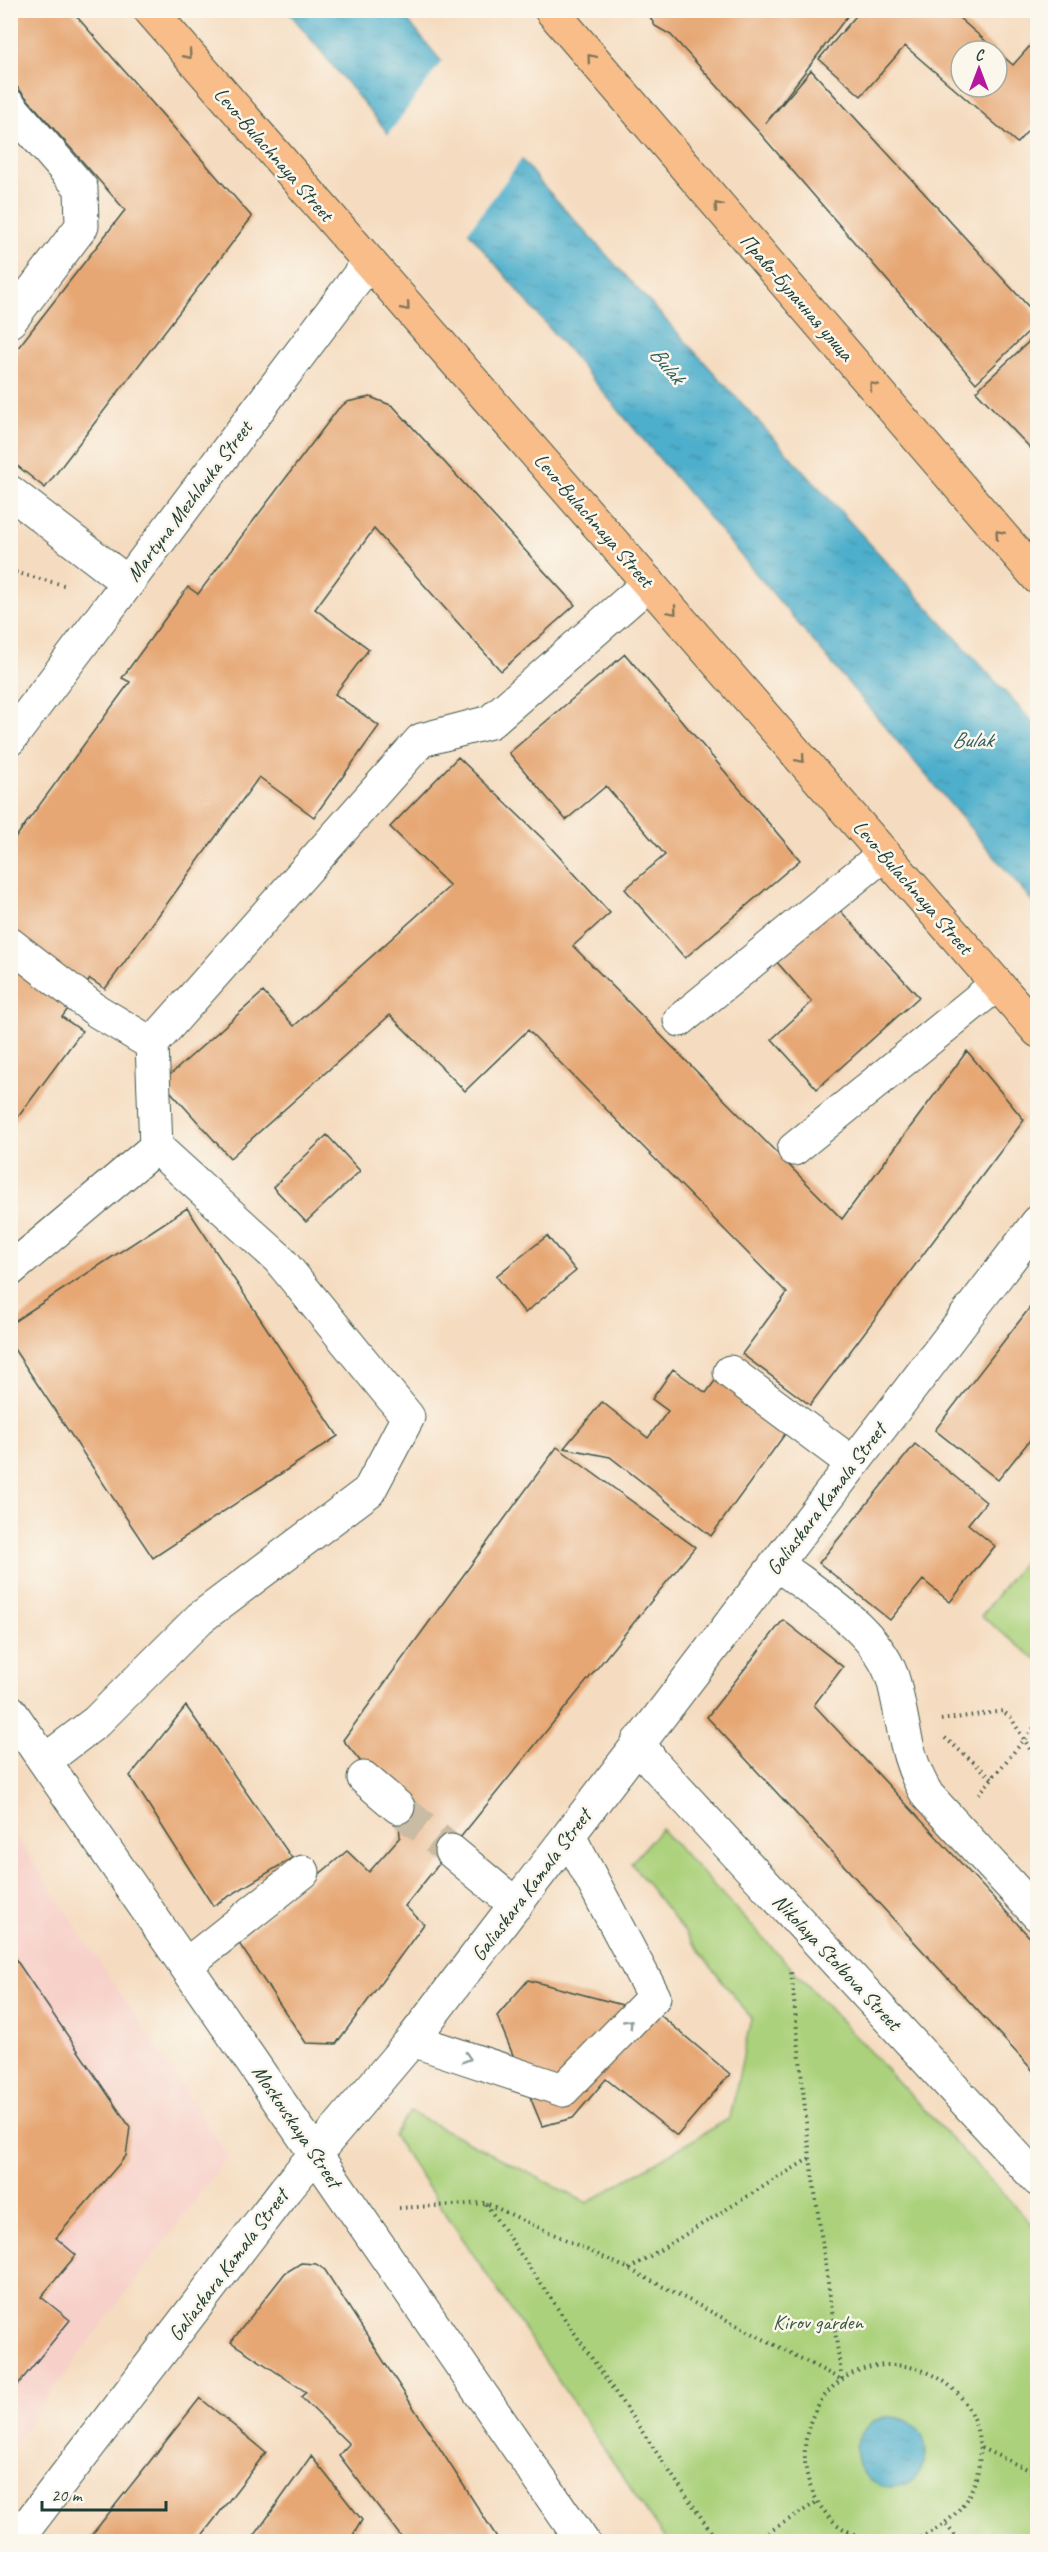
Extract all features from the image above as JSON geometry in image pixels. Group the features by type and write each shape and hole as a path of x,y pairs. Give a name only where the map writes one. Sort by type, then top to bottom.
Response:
{"main road":[{"name":"Levo-Bulachnaya Street","path":"150,10 1038,1031"},
{"name":"Право-Булачная улица","path":"556,13 1038,578"}],"street":[{"path":"10,106 81,188 82,226 10,321"},
{"name":"Martyna Mezhlauka Street","path":"10,739 369,262"},
{"path":"10,492 128,583"},
{"path":"46,1760 96,1722 200,1618 369,1491 408,1417 278,1258 156,1147 152,1044 421,740 490,722 649,583"},
{"path":"680,1020 884,854"},
{"path":"10,944 96,1011 152,1044"},
{"path":"794,1149 997,984"},
{"path":"10,1270 156,1147"},
{"name":"Galiaskara Kamala Street","path":"15,2541 315,2153 412,2040 1038,1222"},
{"path":"730,1372 852,1463"},
{"path":"777,1564 869,1638 886,1662 914,1725 911,1766 918,1782 953,1824 1038,1915"},
{"name":"Moskovskaya Street","path":"10,1711 583,2541"},
{"name":"Nikolaya Stolbova Street","path":"638,1742 653,1763 1038,2180"},
{"path":"363,1778 399,1807"},
{"path":"412,2040 563,2090 654,1997 570,1836"},
{"path":"451,1851 516,1905"},
{"path":"186,1965 303,1872"}],"path":[{"path":"10,571 70,587"},
{"path":"914,1725 998,1710 1011,1718 1038,1762"},
{"path":"953,1824 1038,1723"},
{"path":"914,1725 992,1778"},
{"path":"790,1964 810,2158 842,2380"},
{"path":"629,2270 810,2158"},
{"path":"399,2208 486,2203 629,2270 842,2380"},
{"path":"486,2203 718,2541"},
{"path":"876,2541 854,2534 833,2521 817,2502 806,2477 803,2450 808,2422 822,2398 842,2380 863,2370 886,2365 909,2367 931,2374 950,2387 966,2405 976,2425 981,2448 979,2470 972,2491 961,2510 946,2525 925,2536 906,2541"},
{"path":"981,2448 1038,2474"},
{"path":"753,2541 817,2502"},
{"path":"946,2525 961,2541"}],"shaded area":[{"path":"10,1827 228,2156 11,2447 10,2447"}],"green space":[{"path":"1037,1544 1037,1660 981,1616"},
{"name":"Kirov garden","path":"661,1829 1037,2230 1037,2541 666,2541 393,2135 410,2112 587,2203 730,2118 751,2018 631,1863"}],"water":[{"name":"Bulak","path":"288,11 400,11 540,182 1037,727 1037,907 487,254"},
{"path":"891,2417 904,2420 916,2427 923,2439 926,2452 923,2465 916,2477 904,2484 891,2487 878,2484 866,2477 859,2465 856,2452 859,2439 866,2427 878,2420"}],"pier":[{"path":"444,58 524,156 467,233 388,135"}],"building":[{"path":"10,10 71,10 252,217 45,488 10,460 10,358 125,210 10,79"},
{"path":"653,10 852,10 766,123 811,70 1038,317 1038,322 976,383 759,132 671,35 655,26 649,15"},
{"path":"861,10 950,10 983,39 949,39 949,84 905,46 861,96 819,59"},
{"path":"1038,37 1038,119 1017,143 966,99 1009,99 1009,62 1013,65"},
{"path":"1038,333 1038,456 976,391"},
{"path":"370,397 393,406 575,605 501,671 374,529 315,609 369,649 335,694 379,726 314,817 259,777 105,989 90,979 62,1017 82,1031 10,1128 10,926 13,922 10,921 10,845 130,682 122,678 188,587 198,594 338,409 347,402"},
{"path":"625,654 800,860 685,958 625,889 665,855 606,786 566,820 509,753"},
{"path":"458,757 543,839 610,913 573,946 842,1219 967,1051 1024,1120 810,1405 742,1354 787,1293 528,1030 465,1091 390,1015 230,1158 162,1082 263,992 294,1026 450,886 390,827"},
{"path":"836,906 919,997 817,1089 772,1039 812,1002 775,960"},
{"path":"327,1135 360,1171 306,1222 273,1187"},
{"path":"187,1208 338,1436 153,1558 10,1343 10,1324"},
{"path":"547,1236 576,1271 525,1313 496,1276"},
{"path":"1038,1297 1038,1430 998,1480 935,1430"},
{"path":"673,1369 706,1393 717,1378 788,1430 711,1536 610,1457 564,1448 602,1402 648,1438 668,1411 652,1399"},
{"path":"915,1444 986,1502 968,1524 995,1546 950,1602 923,1580 890,1620 819,1563"},
{"path":"557,1447 695,1547 405,1906 424,1924 336,2044 306,2043 238,1942 347,1851 369,1872 400,1837 398,1807 343,1740"},
{"path":"783,1620 843,1667 814,1705 1038,1946 1038,2076 707,1717"},
{"path":"186,1706 292,1858 213,1906 130,1776"},
{"path":"10,1951 130,2127 126,2156 56,2238 76,2255 41,2297 70,2320 16,2387 10,2382"},
{"path":"528,1980 660,2015 730,2074 677,2136 606,2079 573,2118 542,2126 497,2016"},
{"path":"301,2263 316,2264 325,2270 500,2542 405,2542 339,2455 349,2444 301,2397 306,2392 231,2342 285,2273"},
{"path":"200,2398 266,2452 197,2542 86,2542"},
{"path":"311,2456 362,2520 349,2542 250,2542"}],"tunnel":[{"path":"398,1807 451,1851"}]}
